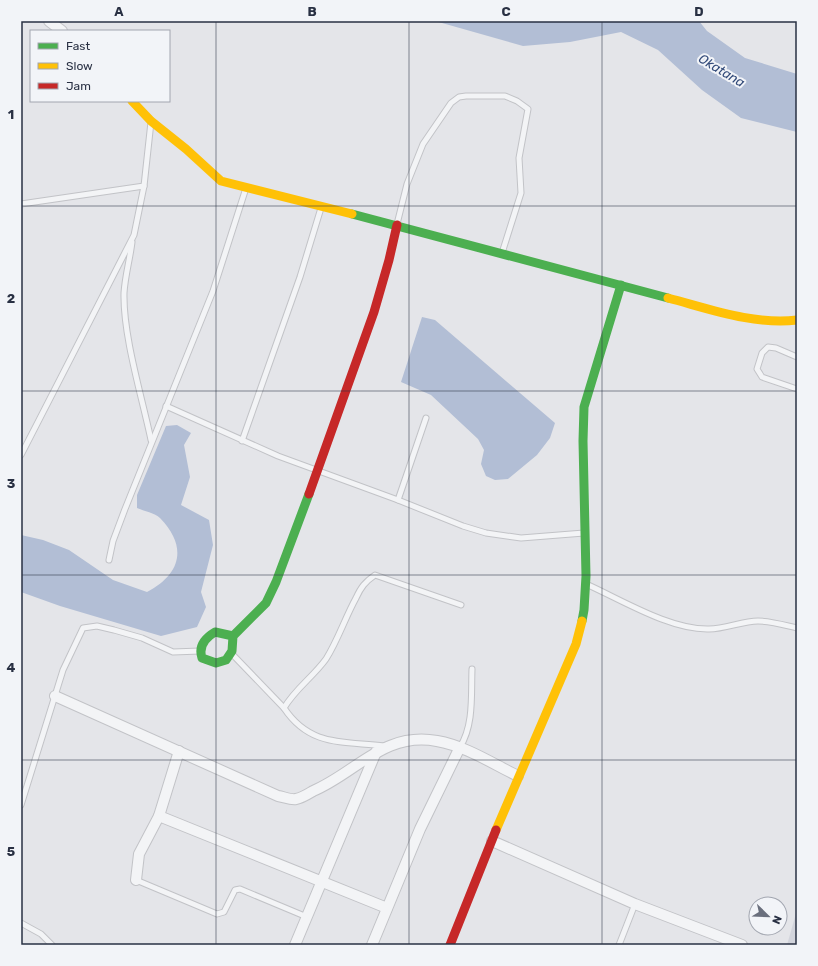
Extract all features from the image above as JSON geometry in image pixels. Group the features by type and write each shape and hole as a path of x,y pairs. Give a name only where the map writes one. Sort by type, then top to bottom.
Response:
{"street":[{"path":"49,21 61,30"},
{"path":"133,102 151,121 186,149 221,181 397,225 748,319 779,322 797,320"},
{"path":"233,636 215,632 208,636 202,643 200,651 202,658 216,663 224,662 233,655 233,636 266,603 276,582 318,471 388,270 397,225"},
{"path":"450,945 518,776 576,644 584,610 585,584 583,445 584,407 621,285"},
{"path":"55,696 278,796 296,799 330,784 360,761 386,746 413,740 437,741 460,747 518,776"},
{"path":"372,945 420,829 460,747"},
{"path":"136,880 139,854 159,816 179,751"},
{"path":"295,945 376,752"},
{"path":"159,816 387,908"},
{"path":"492,841 722,942 742,945"}],"lane":[{"path":"397,225 407,184 423,144 450,103 459,97 466,96 504,96 517,101 528,109 519,158 521,193 501,254"},
{"path":"151,121 144,186 125,284 124,300 132,355 152,441"},
{"path":"21,204 144,186"},
{"path":"109,560 113,541 213,291 246,187"},
{"path":"242,441 300,277 321,207"},
{"path":"21,455 134,235"},
{"path":"797,356 776,348 768,347 762,353 757,369 762,377 797,389"},
{"path":"166,406 242,441 463,526 486,533 522,538 585,533"},
{"path":"398,500 426,418"},
{"path":"284,708 291,696 310,679 326,658 340,633 348,613 364,582 375,575 461,605"},
{"path":"585,584 661,618 682,625 709,629 757,621 772,622 797,628"},
{"path":"21,805 55,696 71,651 84,628 97,626 114,630 142,638 173,652 200,651"},
{"path":"233,655 284,708 290,717 309,734 340,743 386,746"},
{"path":"460,747 466,738 470,712 472,669"},
{"path":"136,880 217,914 224,912 234,890 240,889 307,917"},
{"path":"619,945 635,904"},
{"path":"21,923 41,934 52,945"}],"shaded area":[{"path":"797,910 797,945 787,945"}],"water":[{"name":"Okatana","path":"435,21 699,21 707,31 745,58 797,74 797,132 741,118 702,90 658,50 621,32 570,42 523,46"},
{"path":"422,317 435,320 555,423 550,438 537,455 508,479 495,480 486,476 481,464 484,450 478,439 431,395 401,382"},
{"path":"177,425 191,433 184,445 190,477 181,505 209,520 213,545 201,592 206,607 197,627 161,636 60,606 21,592 21,535 43,540 69,550 113,580 147,592 167,577 177,559 175,539 158,516 137,508 137,495 166,426"}],"traffic: fast":[{"path":"352,214 668,298"},
{"path":"582,621 586,576 583,441 584,407 621,285"},
{"path":"233,636 232,651 226,660 216,663 202,658 202,646 208,637 215,632 233,636 266,603 276,582 309,494"}],"traffic: slow":[{"path":"133,102 151,121 186,149 221,181 352,214"},
{"path":"668,298 748,318 781,321 797,320"},
{"path":"496,830 576,644 582,621"}],"traffic: jam":[{"path":"309,494 374,312 389,260 397,225"},
{"path":"450,945 496,830"}]}
